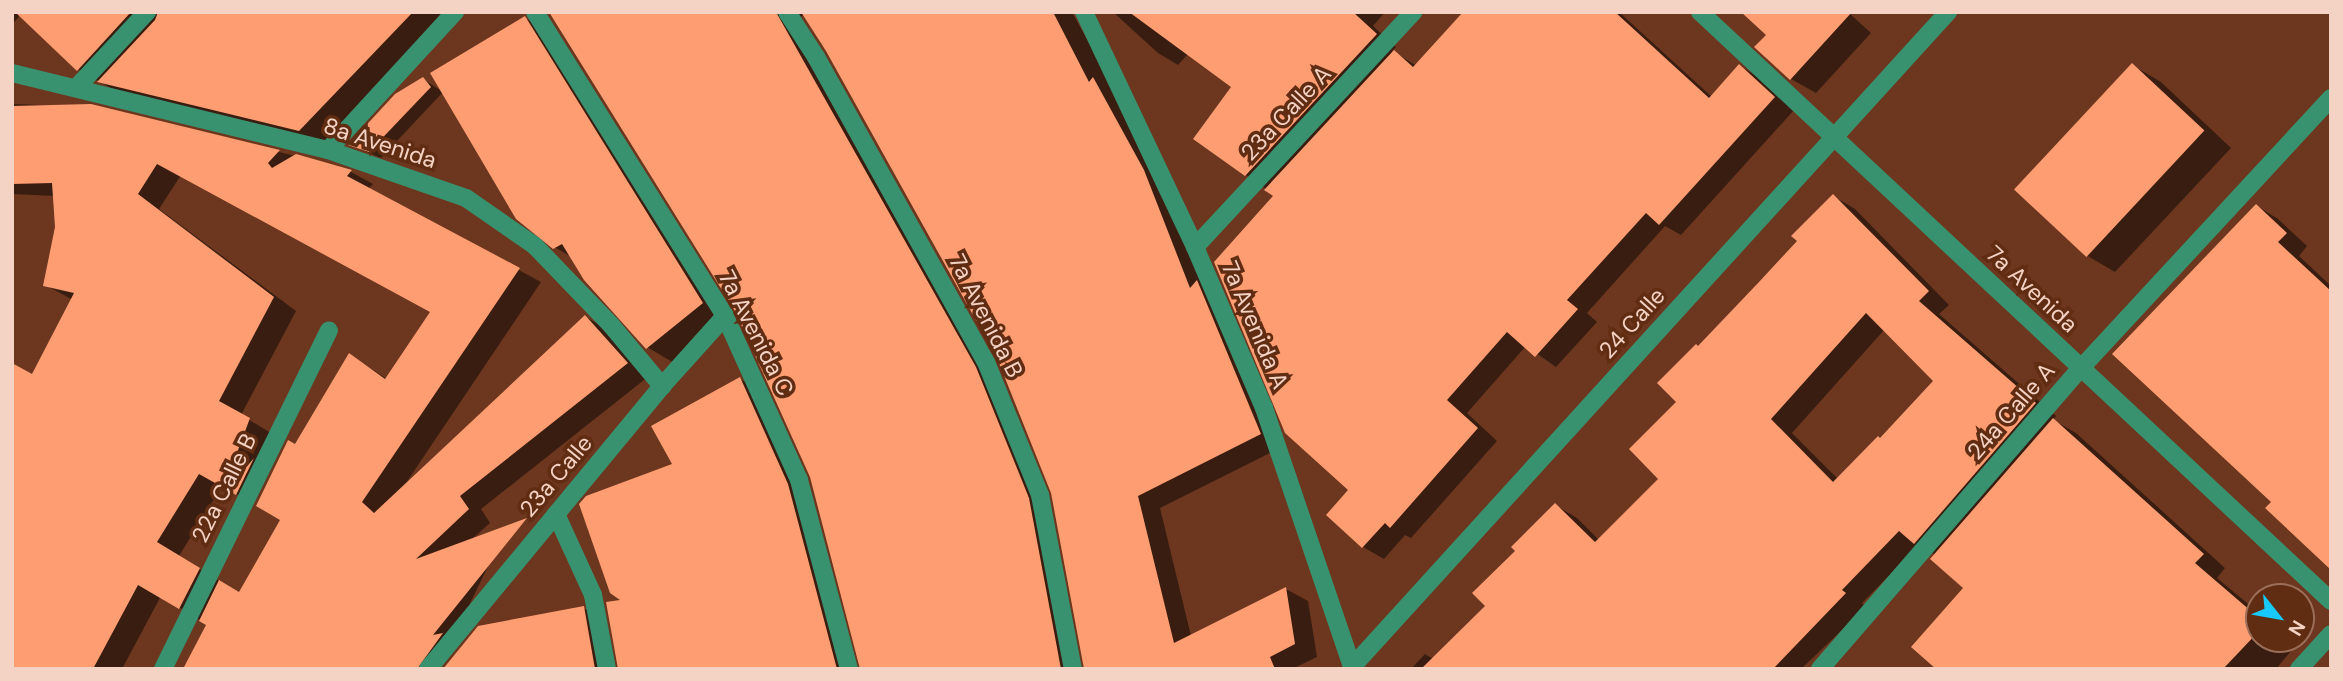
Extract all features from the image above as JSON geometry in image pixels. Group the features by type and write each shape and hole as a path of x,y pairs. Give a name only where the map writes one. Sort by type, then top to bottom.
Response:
{"street":[{"path":"77,87 146,12"},
{"path":"328,150 455,12"},
{"name":"7a Avenida C","path":"535,12 725,316 799,480 849,669"},
{"name":"7a Avenida B","path":"787,12 816,57 986,362 1040,495 1073,669"},
{"name":"7a Avenida A","path":"1084,12 1195,247 1264,408 1352,668"},
{"name":"23a Calle A","path":"1195,247 1413,12"},
{"name":"7a Avenida","path":"1700,12 2331,601"},
{"name":"24 Calle","path":"1352,668 1948,12"},
{"name":"8a Avenida","path":"12,73 328,150 466,198 524,238 611,325 662,386"},
{"name":"24a Calle A","path":"1820,669 2081,368 2331,98"},
{"name":"23a Calle","path":"428,669 662,386 725,316"},
{"name":"22a Calle B","path":"163,669 329,330"},
{"path":"556,514 593,595 607,669"},
{"path":"2299,669 2331,634"}],"building":[{"path":"15,12 131,12 77,71"},
{"path":"158,12 413,12 299,131 97,82 155,20"},
{"path":"549,12 776,12 976,367 1029,498 1061,669 860,669 810,477 735,311"},
{"path":"801,12 1053,12 1089,82 1093,77 1144,170 1190,288 1197,280 1261,434 1138,496 1174,643 1286,587 1295,644 1270,657 1275,669 1084,669 1051,493 997,358 826,51"},
{"path":"1129,12 1353,12 1377,34 1245,176 1193,139 1231,87"},
{"path":"1463,12 1615,12 1709,98 1739,64 1775,97 1659,225 1646,213 1567,300 1578,309 1535,357 1507,332 1447,400 1478,428 1390,528 1385,523 1362,548 1326,515 1348,490 1285,433 1214,262 1273,196 1264,190 1394,50 1413,67"},
{"path":"1741,12 1852,12 1790,80 1754,47 1766,35"},
{"path":"525,16 703,303 646,349 584,280 562,244 553,249 516,219 430,73"},
{"path":"2132,63 2204,131 2086,257 2014,190"},
{"path":"423,77 431,87 369,152 348,145 395,94"},
{"path":"91,104 280,150 268,163 272,168 296,154 352,170 347,176 520,268 362,502 374,513 585,315 628,363 460,496 469,509 416,559 527,518 433,635 443,633 417,669 183,669 206,625 199,621 219,580 239,592 280,520 256,506 288,440 295,444 349,353 385,379 430,312 157,164 138,194 274,297 219,401 250,418 224,488 199,474 157,542 200,568 179,609 138,585 93,669 12,669 12,363 32,374 74,293 43,286 55,227 52,183 12,184 12,106"},
{"path":"1833,194 1929,291 1919,301 2036,403 1914,544 1899,531 1842,590 1846,593 1773,669 1421,669 1485,606 1472,593 1515,551 1511,547 1555,503 1595,542 1658,479 1629,449 1676,402 1657,383 1696,344 1698,346 1797,241 1791,236","holes":["1866,313 1933,381 1880,438 1878,436 1833,482 1771,419"]},
{"path":"2256,204 2287,233 2278,242 2331,291 2331,570 2265,508 2271,502 2112,354"},
{"path":"740,377 788,484 837,669 618,669 606,602 620,600 610,593 579,504 586,496 672,464 651,426"},
{"path":"2053,418 2204,554 2195,563 2245,606 2245,646 2223,669 1936,669 1911,647 1963,588 1930,559"},
{"path":"254,458 236,495 227,490"},
{"path":"584,606 595,669 443,669 478,626"}]}
